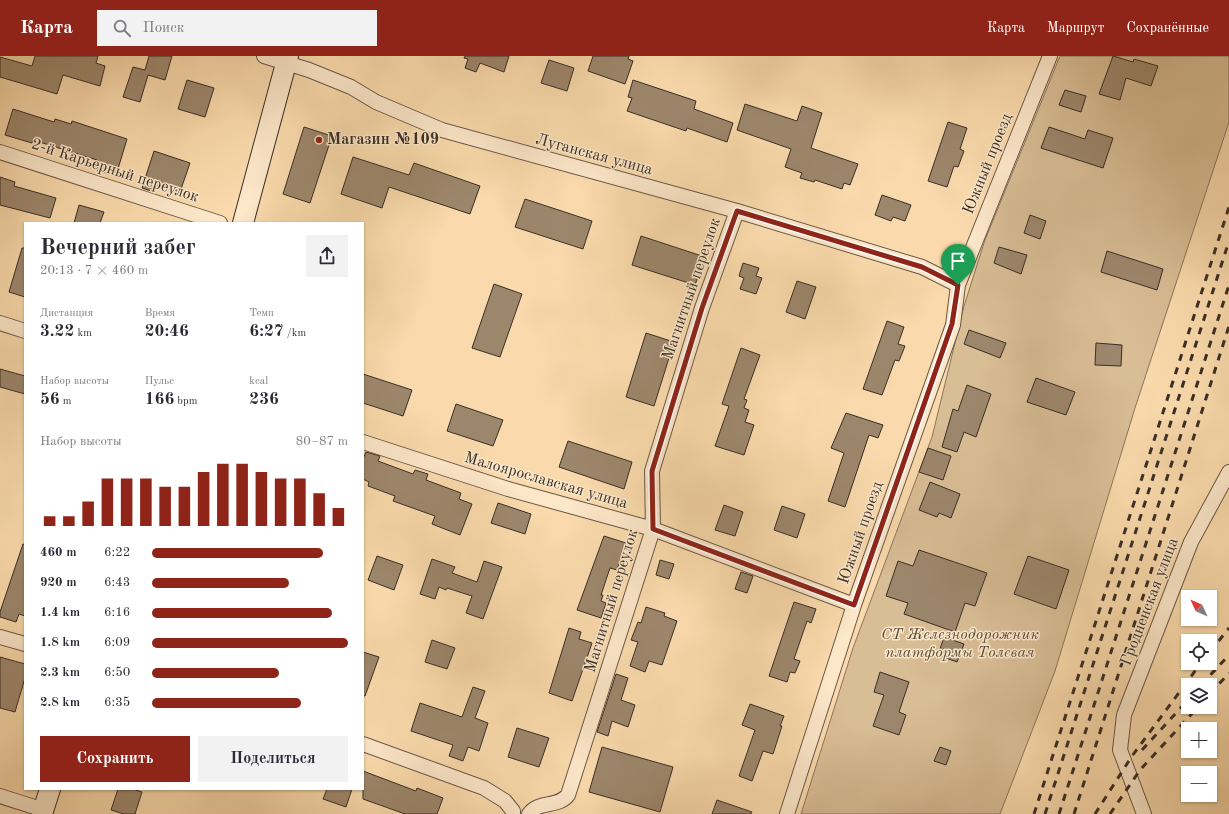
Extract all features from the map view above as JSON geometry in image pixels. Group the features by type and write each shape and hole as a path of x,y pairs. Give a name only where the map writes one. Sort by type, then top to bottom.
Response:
{"main road":[{"path":"243,222 287,60"},
{"path":"43,812 50,790"}],"street":[{"name":"Луганская улица","path":"264,56 287,60 351,86 376,102 442,130 737,211 922,267 958,285"},
{"name":"Южный проезд","path":"787,814 854,605 952,324 958,285 1050,56"},
{"name":"2-й Карьерный переулок","path":"0,152 217,222"},
{"name":"Магнитный переулок","path":"529,814 536,807 559,803 568,795 653,529 652,471 702,308 737,211"},
{"path":"0,323 24,332"},
{"name":"Малоярославская улица","path":"364,442 508,489 653,529 854,605"},
{"name":"Гродненская улица","path":"1144,814 1120,750 1124,715 1191,542 1229,472"},
{"path":"0,637 24,644"},
{"path":"364,744 484,788 505,801 514,814"},
{"path":"0,796 43,812"}],"green space":[{"name":"СТ Железнодорожник платформы Толевая","path":"1060,56 1229,56 1229,122 1135,408 1055,671 1000,814 801,814 853,648 932,437 964,306 985,240"}],"building":[{"path":"35,56 98,56 96,63 105,66 100,86 63,75 57,94 0,77 0,57 32,66"},
{"path":"149,56 172,56 165,80 148,75 140,102 123,97 133,67 145,70"},
{"path":"465,56 509,56 504,72 480,63 476,72 465,68 468,59 464,58"},
{"path":"593,56 629,56 628,59 633,61 625,84 588,71"},
{"path":"1113,56 1133,62 1134,59 1158,66 1151,86 1126,78 1120,100 1099,94"},
{"path":"549,60 574,68 567,91 541,83"},
{"path":"187,80 214,88 205,117 178,109"},
{"path":"633,80 696,101 694,109 733,123 727,142 687,128 686,131 627,111 632,98 628,97"},
{"path":"1065,90 1086,96 1081,112 1059,105"},
{"path":"745,104 797,121 802,106 822,113 811,148 858,164 850,185 844,183 842,189 815,180 814,182 800,178 802,173 785,167 791,149 737,130"},
{"path":"13,109 54,122 55,119 71,124 72,121 127,139 117,172 107,169 106,173 94,169 97,160 33,140 32,143 5,135"},
{"path":"948,122 967,128 960,149 964,151 958,167 954,166 947,187 928,181"},
{"path":"304,127 332,136 310,203 283,194"},
{"path":"1049,127 1085,139 1088,130 1113,138 1103,168 1041,148"},
{"path":"154,151 190,163 180,192 156,185 154,192 142,188"},
{"path":"353,157 409,175 414,163 480,186 470,214 389,187 382,208 341,194"},
{"path":"0,177 15,182 14,186 56,198 50,218 0,205"},
{"path":"882,195 911,205 905,221 893,217 891,221 875,215"},
{"path":"525,199 592,221 583,249 515,227"},
{"path":"79,205 104,212 100,222 74,222"},
{"path":"1030,215 1046,221 1040,239 1024,233"},
{"path":"641,236 705,257 695,285 632,265"},
{"path":"999,247 1027,255 1021,274 994,263"},
{"path":"22,248 24,248 24,297 9,292"},
{"path":"1107,251 1163,269 1157,290 1101,272"},
{"path":"743,263 759,268 756,276 762,278 756,294 740,289 744,278 739,276"},
{"path":"797,281 816,287 805,319 786,312"},
{"path":"494,284 522,294 500,357 472,348"},
{"path":"887,321 904,327 898,344 905,346 899,361 895,360 882,395 863,389"},
{"path":"969,330 1006,343 1000,358 964,344"},
{"path":"646,333 674,342 654,406 626,397"},
{"path":"1096,343 1122,345 1121,366 1095,365"},
{"path":"741,348 760,355 744,399 747,400 744,408 749,410 745,422 754,425 744,455 715,446 729,406 722,404"},
{"path":"0,369 24,376 24,394 0,387"},
{"path":"364,374 412,390 403,416 364,403"},
{"path":"1036,378 1075,392 1066,415 1027,402"},
{"path":"967,385 991,394 976,437 964,432 957,452 942,447 953,409 958,411"},
{"path":"456,404 503,420 493,446 447,431"},
{"path":"846,413 883,425 878,438 869,435 845,507 828,501 844,453 831,448"},
{"path":"568,441 632,462 624,489 559,467"},
{"path":"928,448 951,456 943,480 919,472"},
{"path":"366,452 380,456 378,461 413,474 415,470 428,474 426,480 461,493 459,499 472,504 460,535 432,524 435,516 393,501 395,496 368,486 369,482 364,480 364,457"},
{"path":"930,482 960,494 951,518 939,513 937,517 919,510"},
{"path":"498,503 531,514 525,534 491,523"},
{"path":"724,505 743,512 735,536 715,530"},
{"path":"782,506 805,514 797,538 774,530"},
{"path":"604,536 626,543 617,570 610,568 601,595 603,595 601,601 606,603 601,618 577,610"},
{"path":"23,544 24,616 19,614 16,622 0,617 0,612"},
{"path":"919,550 987,573 975,606 965,603 955,632 904,614 908,603 886,596 898,561 913,566"},
{"path":"377,556 403,565 394,590 368,580"},
{"path":"1028,556 1069,570 1056,609 1014,594"},
{"path":"432,559 455,567 452,573 477,582 484,561 502,567 483,619 466,613 472,596 439,587 435,599 420,594"},
{"path":"660,560 674,564 669,579 656,575"},
{"path":"741,572 753,576 747,593 735,589"},
{"path":"794,602 816,609 811,623 807,621 794,659 800,661 795,673 790,672 787,682 769,676"},
{"path":"646,607 665,613 664,616 677,621 662,665 649,661 645,672 630,666 638,642 631,640 638,622 641,623"},
{"path":"569,628 581,632 579,639 592,643 572,701 549,693"},
{"path":"944,637 964,644 957,662 938,655"},
{"path":"432,640 455,648 447,669 425,662"},
{"path":"364,652 379,657 364,696"},
{"path":"0,657 24,664 24,681 15,712 0,708"},
{"path":"880,672 909,682 899,712 906,715 899,735 873,726 884,695 874,692"},
{"path":"616,674 628,678 621,700 635,705 628,727 612,721 608,736 597,732"},
{"path":"473,687 485,691 475,718 488,723 479,751 468,747 463,761 449,756 453,745 411,731 420,703 462,717"},
{"path":"750,704 784,716 773,754 763,751 752,781 739,776 755,730 742,725"},
{"path":"517,728 549,738 539,767 508,757"},
{"path":"602,747 673,767 660,812 589,792"},
{"path":"940,747 951,751 946,765 934,761"},
{"path":"364,771 416,791 417,788 443,798 437,814 405,814 363,799"},
{"path":"118,790 136,790 142,792 135,814 124,814 111,810"},
{"path":"327,790 352,790 346,807 323,799"},
{"path":"717,800 752,812 751,814 712,814"}],"railway":[{"path":"1034,814 1229,207"},
{"path":"1045,814 1229,241"},
{"path":"1059,814 1229,285"},
{"path":"1074,814 1229,326"},
{"path":"1217,643 1229,628"},
{"path":"1208,678 1229,655"},
{"path":"1095,814 1132,756 1196,670"},
{"path":"1217,686 1229,673"},
{"path":"1142,750 1181,708"},
{"path":"1110,814 1140,770 1192,714"}],"place":[{"name":"Магазин №109","path":"319,140"}],"route":[{"path":"737,211 922,267 958,285 952,324 854,605 653,529 652,471 702,308 737,211"}]}
